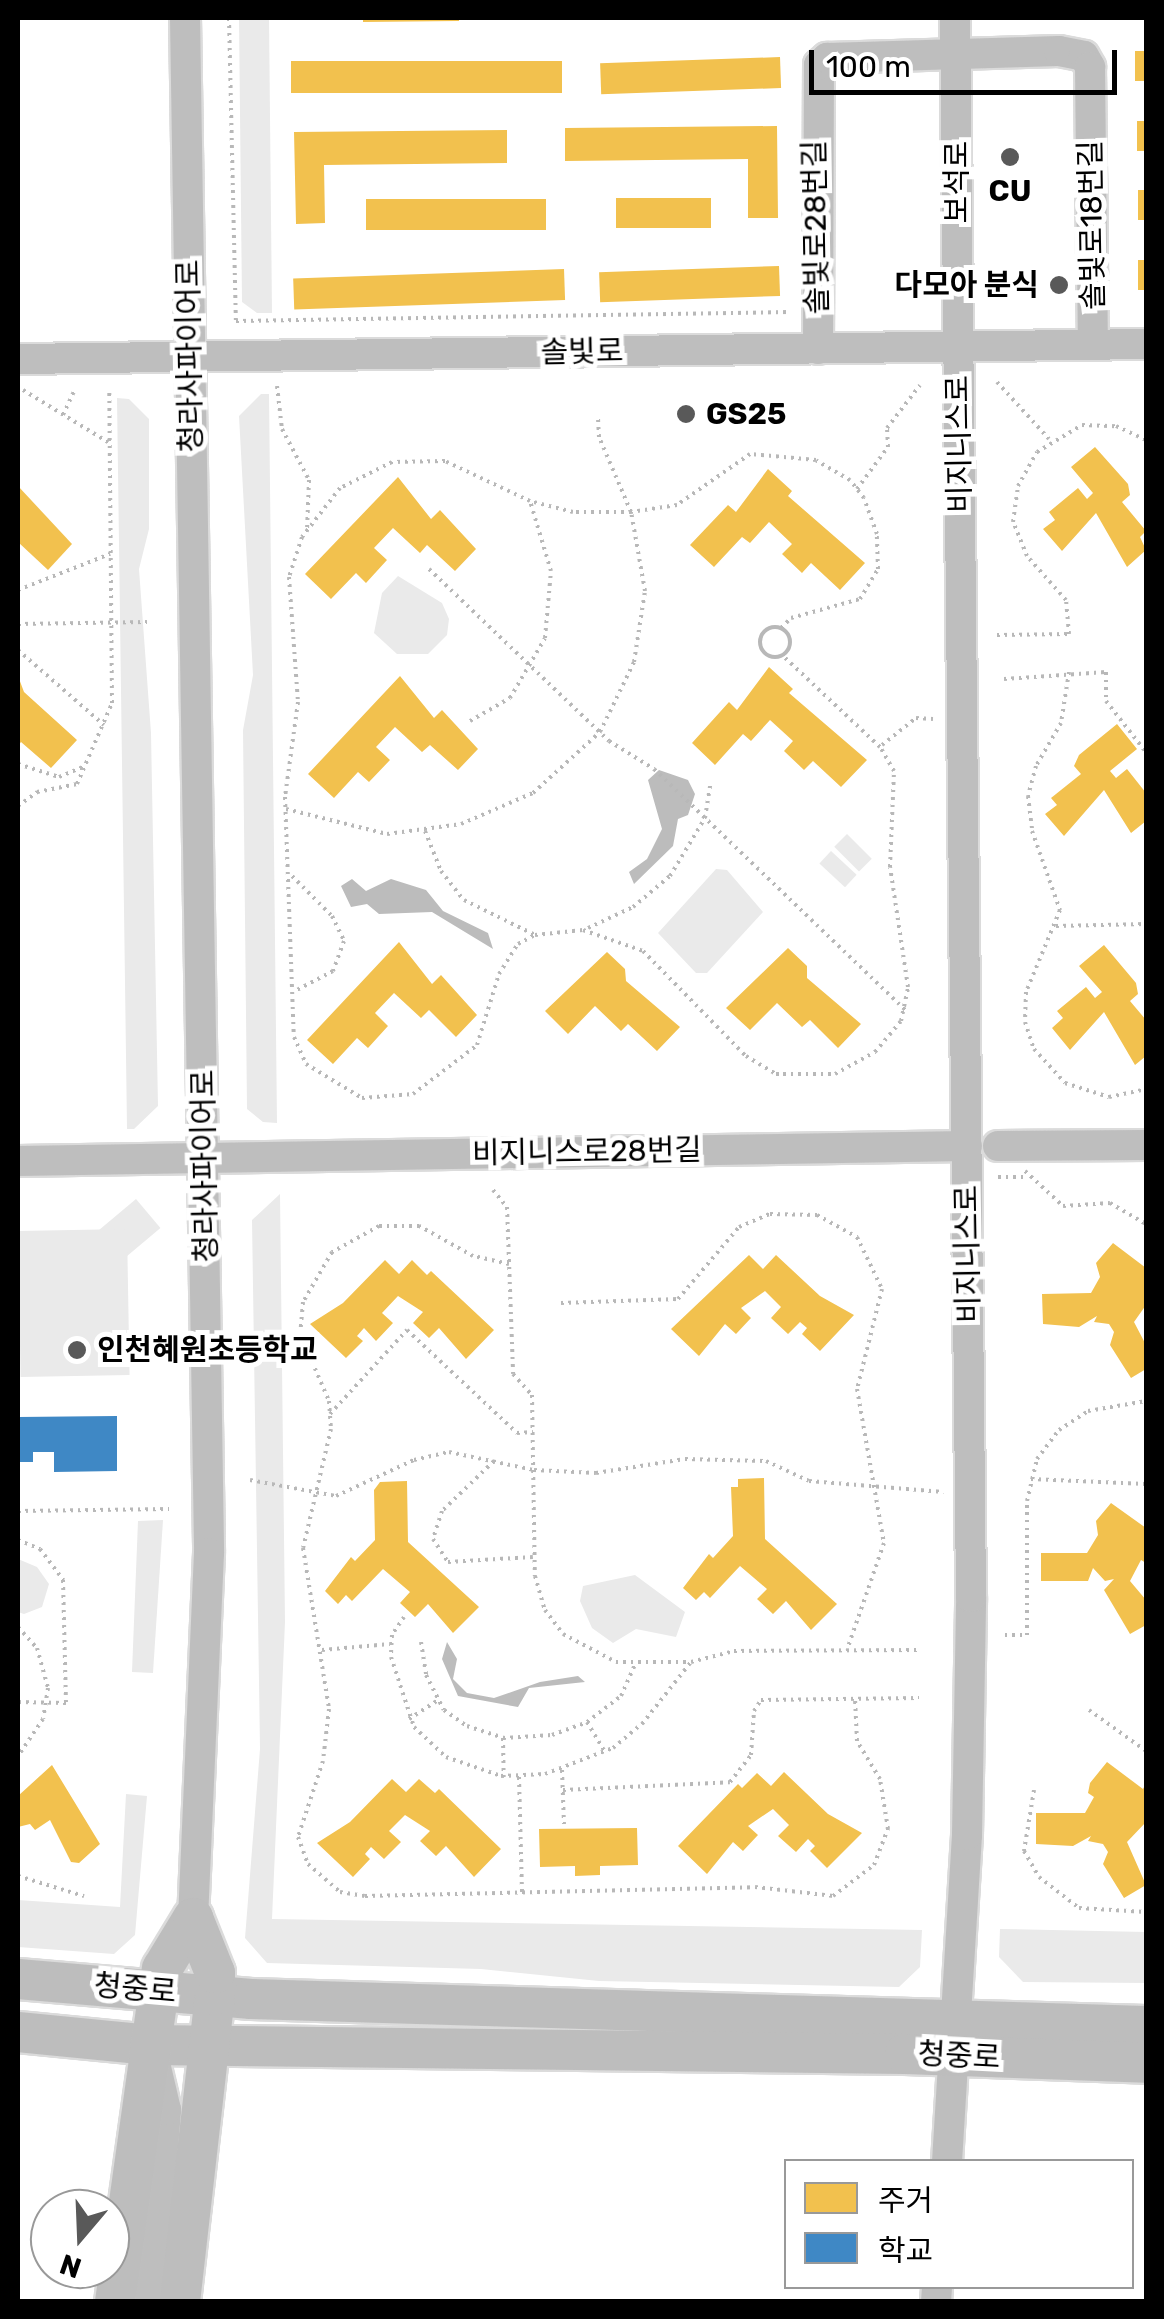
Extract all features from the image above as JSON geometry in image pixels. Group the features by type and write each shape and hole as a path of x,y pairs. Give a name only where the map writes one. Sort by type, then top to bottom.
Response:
{"main road":[{"path":"180,2302 200,2132 229,2046 233,1997 215,1973 193,1918"},
{"name":"청라사파이어로","path":"116,2302 162,1970 193,1918"},
{"name":"청중로","path":"18,1979 233,1997 956,2040 1146,2063"},
{"path":"956,2040 1146,2026"},
{"name":"청중로","path":"18,2032 150,2046 772,2056 956,2040"}],"street":[{"name":"청라사파이어로","path":"185,18 206,1158 208,1606 193,1918"},
{"name":"보석로","path":"955,18 958,346"},
{"name":"솔빛로18번길","path":"956,55 1074,52 1090,66 1093,344"},
{"name":"솔빛로28번길","path":"818,349 814,75 826,58 956,55"},
{"name":"솔빛로","path":"18,360 1146,344"},
{"name":"비지니스로","path":"948,2159 997,1154 958,346"},
{"name":"비지니스로28번길","path":"18,1161 997,1154 1146,1145"},
{"path":"150,2046 166,2110 152,2302"},
{"path":"152,2302 200,2132"}],"path":[{"path":"229,18 236,321 788,312"},
{"path":"997,382 1049,440"},
{"path":"858,489 888,447 887,428 920,385"},
{"path":"277,386 282,429 309,480 307,530"},
{"path":"18,806 37,792 71,788 104,726 113,691 109,388"},
{"path":"63,415 76,389"},
{"path":"23,390 110,443"},
{"path":"286,809 362,831 425,831 512,806 554,778 600,732 625,686 644,618 643,567 631,512 599,437 598,418"},
{"path":"997,635 1069,634 1066,600 1027,556 1014,522 1025,470 1049,440 1100,424 1140,432 1146,440"},
{"path":"583,930 643,951 746,1056 793,1078 856,1066 890,1036 905,1010 908,963 889,849 894,771 880,747 782,656 768,655 760,643 767,630 781,628 791,618 860,599 870,586 878,569 877,534 858,489 816,460 768,451 731,462 678,505 631,512 573,512 530,501 467,467 392,462 340,488 307,530 289,577 298,702 286,809 292,876 294,1037 306,1064 346,1094 399,1100 471,1052 506,958 535,936 583,930 633,906 670,876 705,818 711,781"},
{"path":"470,721 510,698 532,668 552,597 546,548 530,501"},
{"path":"18,590 110,554"},
{"path":"429,569 600,732 654,769 905,1010"},
{"path":"18,624 147,622"},
{"path":"781,628 790,639 782,656"},
{"path":"18,650 104,726"},
{"path":"1070,672 1061,723 1036,766 1028,796 1032,832 1060,894 1056,926 1026,992 1025,1022 1034,1049 1078,1090 1125,1098 1146,1089"},
{"path":"1004,679 1106,672 1106,701 1146,752"},
{"path":"880,747 916,718 933,719"},
{"path":"18,764 59,777 85,766"},
{"path":"425,831 441,871 464,900 535,936"},
{"path":"292,876 332,916 344,941 333,970 293,992"},
{"path":"1056,926 1146,924 1146,910"},
{"path":"997,1154 1063,1206 1110,1203 1146,1224"},
{"path":"997,1154 1025,1177"},
{"path":"494,1190 508,1207 513,1374 532,1395 534,1557 545,1610 563,1634 601,1658 637,1662 691,1662 734,1651 921,1650"},
{"path":"561,1303 678,1300 739,1227 770,1214 817,1215 844,1227 866,1249 882,1289 857,1390 877,1491 881,1557 847,1650"},
{"path":"509,1264 472,1256 407,1224 366,1230 342,1243 311,1284 300,1317 330,1414 303,1565 322,1650 326,1745 298,1837 308,1864 352,1895 755,1887 820,1898 844,1892 874,1865 888,1829 880,1779 857,1741 855,1698"},
{"path":"330,1414 406,1330 517,1433 533,1432"},
{"path":"1005,1635 1027,1635 1030,1479 1047,1444 1073,1419 1103,1406 1146,1401"},
{"path":"250,1480 336,1496 431,1454 534,1470 596,1473 685,1459 766,1460 809,1481 877,1491 944,1492"},
{"path":"494,1461 442,1511 433,1539 448,1562 534,1557"},
{"path":"1030,1479 1146,1484"},
{"path":"18,1511 170,1508"},
{"path":"18,1540 46,1555 65,1590 66,1702 18,1702"},
{"path":"404,1618 390,1644 409,1719 446,1757 504,1776 519,1778 562,1770 606,1752 642,1724 691,1662"},
{"path":"18,1627 42,1658 47,1702 18,1756"},
{"path":"421,1642 437,1700 467,1726 504,1738 552,1735 587,1722 621,1696 637,1662"},
{"path":"322,1650 390,1644"},
{"path":"563,1790 721,1786 751,1755 757,1701 919,1698"},
{"path":"409,1719 437,1700"},
{"path":"1089,1710 1146,1751"},
{"path":"587,1722 606,1752"},
{"path":"504,1738 504,1776"},
{"path":"562,1770 564,1824"},
{"path":"519,1778 522,1892"},
{"path":"1034,1790 1024,1851 1039,1877 1080,1908 1146,1912"},
{"path":"18,1876 84,1896"}],"shaded area":[{"path":"239,18 269,18 272,313 257,313 242,302"},
{"path":"261,394 269,394 277,1123 263,1122 247,1109 243,730 253,675 239,416"},
{"path":"117,398 129,399 149,419 149,529 139,569 151,733 158,1106 134,1129 127,1129"},
{"path":"398,576 442,603 449,619 447,635 428,654 397,654 374,633 382,593"},
{"path":"659,770 688,780 695,794 688,815 678,819 673,846 634,884 629,872 647,859 662,829 648,780"},
{"path":"847,834 872,859 859,871 834,847"},
{"path":"831,851 857,875 845,887 819,863"},
{"path":"716,869 727,870 763,912 707,973 696,973 658,933"},
{"path":"352,879 366,891 391,879 426,890 443,911 488,933 493,949 432,912 379,914 367,904 351,907 341,886"},
{"path":"280,1194 285,1622 272,1919 922,1930 920,1967 899,1987 599,1981 481,1969 267,1963 245,1938 260,1749 252,1220"},
{"path":"136,1199 160,1228 18,1348 18,1298"},
{"path":"127,1229 130,1375 21,1377 18,1231"},
{"path":"163,1520 153,1673 132,1672 138,1521"},
{"path":"18,1559 37,1567 49,1584 42,1607 24,1614 18,1612"},
{"path":"635,1575 685,1612 676,1637 636,1629 613,1643 592,1628 580,1601 583,1586"},
{"path":"447,1642 457,1659 453,1679 467,1693 494,1698 540,1682 578,1676 585,1682 529,1688 518,1707 458,1696 442,1659"},
{"path":"126,1794 147,1796 135,1935 114,1954 18,1947 18,1900 120,1907"},
{"path":"1000,1929 1146,1932 1146,1983 1023,1982 999,1957"}],"building: 주거":[{"path":"363,18 459,18 459,21 363,22"},
{"path":"1135,51 1146,51 1146,81 1135,81"},
{"path":"780,57 781,88 601,94 600,63"},
{"path":"291,61 562,61 562,93 291,93"},
{"path":"1137,121 1146,121 1146,151 1137,151"},
{"path":"777,126 778,218 748,218 748,159 565,161 565,128"},
{"path":"507,130 507,163 324,165 325,223 296,224 294,132"},
{"path":"1138,190 1146,190 1146,220 1138,220"},
{"path":"616,198 711,198 711,228 616,228"},
{"path":"366,199 546,199 546,230 366,230"},
{"path":"1138,260 1146,260 1146,290 1138,290"},
{"path":"779,266 780,296 600,302 599,272"},
{"path":"564,269 565,300 294,309 293,278"},
{"path":"1095,447 1128,484 1130,495 1122,502 1146,531 1140,537 1146,550 1127,567 1096,513 1062,551 1043,529 1055,520 1049,512 1078,488 1087,499 1093,493 1071,467"},
{"path":"768,469 792,491 788,496 865,563 840,590 811,563 802,573 782,554 792,544 769,522 750,543 742,537 714,567 690,545 728,505 736,512"},
{"path":"398,477 431,519 440,510 476,549 455,571 427,545 420,553 393,528 374,548 387,560 366,583 356,573 331,599 305,574"},
{"path":"18,486 72,544 48,570 18,542"},
{"path":"769,667 793,689 789,693 867,760 841,787 813,761 804,770 784,751 793,741 770,720 751,741 743,734 715,765 692,743 729,702 737,710"},
{"path":"18,676 24,692 77,740 51,768 21,742 18,746"},
{"path":"400,676 434,718 442,710 478,749 458,770 430,745 422,752 395,727 376,747 390,760 369,782 358,772 334,798 308,774"},
{"path":"1117,724 1137,749 1110,771 1116,778 1127,769 1146,793 1146,821 1131,833 1104,790 1064,836 1045,814 1057,805 1051,798 1081,774 1074,766 1079,755"},
{"path":"399,942 432,984 441,975 477,1015 456,1037 429,1010 421,1018 394,993 375,1013 388,1026 368,1048 357,1038 333,1064 307,1040"},
{"path":"1104,945 1136,983 1138,994 1130,1001 1146,1020 1146,1056 1135,1065 1104,1012 1070,1050 1052,1028 1063,1018 1057,1011 1086,987 1095,998 1102,992 1079,966"},
{"path":"788,948 807,966 807,978 861,1024 838,1048 810,1020 802,1027 777,1003 750,1030 726,1008"},
{"path":"607,952 625,969 626,981 680,1027 657,1051 628,1024 621,1031 595,1006 568,1034 545,1011"},
{"path":"1113,1243 1146,1268 1146,1305 1134,1322 1146,1345 1146,1369 1131,1378 1110,1345 1114,1332 1109,1324 1094,1322 1097,1316 1079,1327 1043,1324 1042,1294 1091,1293 1100,1277 1096,1263"},
{"path":"749,1255 763,1269 776,1255 820,1296 854,1315 820,1351 802,1334 807,1328 800,1322 788,1334 771,1318 781,1307 765,1291 741,1308 751,1318 736,1334 725,1324 699,1356 671,1329"},
{"path":"385,1260 399,1274 412,1260 427,1275 431,1271 494,1330 466,1359 439,1328 429,1338 413,1323 423,1312 398,1296 382,1313 393,1323 376,1341 364,1328 357,1336 363,1341 346,1358 310,1324 343,1303"},
{"path":"764,1478 765,1539 837,1604 811,1630 786,1601 773,1614 757,1599 767,1589 740,1566 710,1598 704,1592 696,1600 683,1588 709,1554 713,1558 733,1536 731,1487 738,1487 738,1479"},
{"path":"407,1481 408,1542 479,1607 453,1633 428,1604 415,1617 400,1603 410,1592 383,1569 352,1601 346,1595 338,1604 325,1591 351,1557 355,1561 375,1540 374,1490 380,1482"},
{"path":"1111,1503 1146,1528 1146,1563 1141,1560 1130,1581 1146,1600 1146,1625 1130,1634 1104,1590 1114,1579 1105,1581 1093,1568 1088,1581 1041,1581 1041,1553 1087,1553 1098,1535 1096,1521"},
{"path":"1107,1762 1143,1789 1146,1783 1146,1822 1127,1842 1146,1885 1124,1898 1103,1864 1108,1852 1103,1844 1088,1841 1091,1836 1073,1846 1036,1844 1036,1813 1085,1813 1094,1797 1088,1793 1090,1783"},
{"path":"52,1765 100,1844 79,1863 71,1862 50,1820 35,1830 30,1824 18,1827 18,1796"},
{"path":"784,1772 828,1814 862,1833 827,1868 810,1851 815,1846 808,1839 796,1852 778,1836 789,1825 773,1809 748,1826 758,1835 743,1851 733,1842 707,1874 678,1846 738,1784 742,1788 757,1773 771,1786"},
{"path":"392,1779 406,1792 419,1779 435,1793 439,1789 501,1849 474,1877 446,1846 436,1856 420,1841 430,1831 405,1815 389,1831 401,1842 384,1859 371,1847 365,1854 370,1859 353,1877 317,1843 350,1822"},
{"path":"637,1828 638,1865 600,1866 600,1875 575,1876 575,1866 540,1867 539,1829"}],"building: 학교":[{"path":"117,1416 117,1471 54,1472 54,1452 33,1452 33,1462 18,1462 18,1417"}],"place":[{"name":"CU","path":"1010,157"},
{"name":"다모아 분식","path":"1059,285"},
{"name":"GS25","path":"686,414"},
{"name":"인천혜원초등학교","path":"77,1350"}]}
